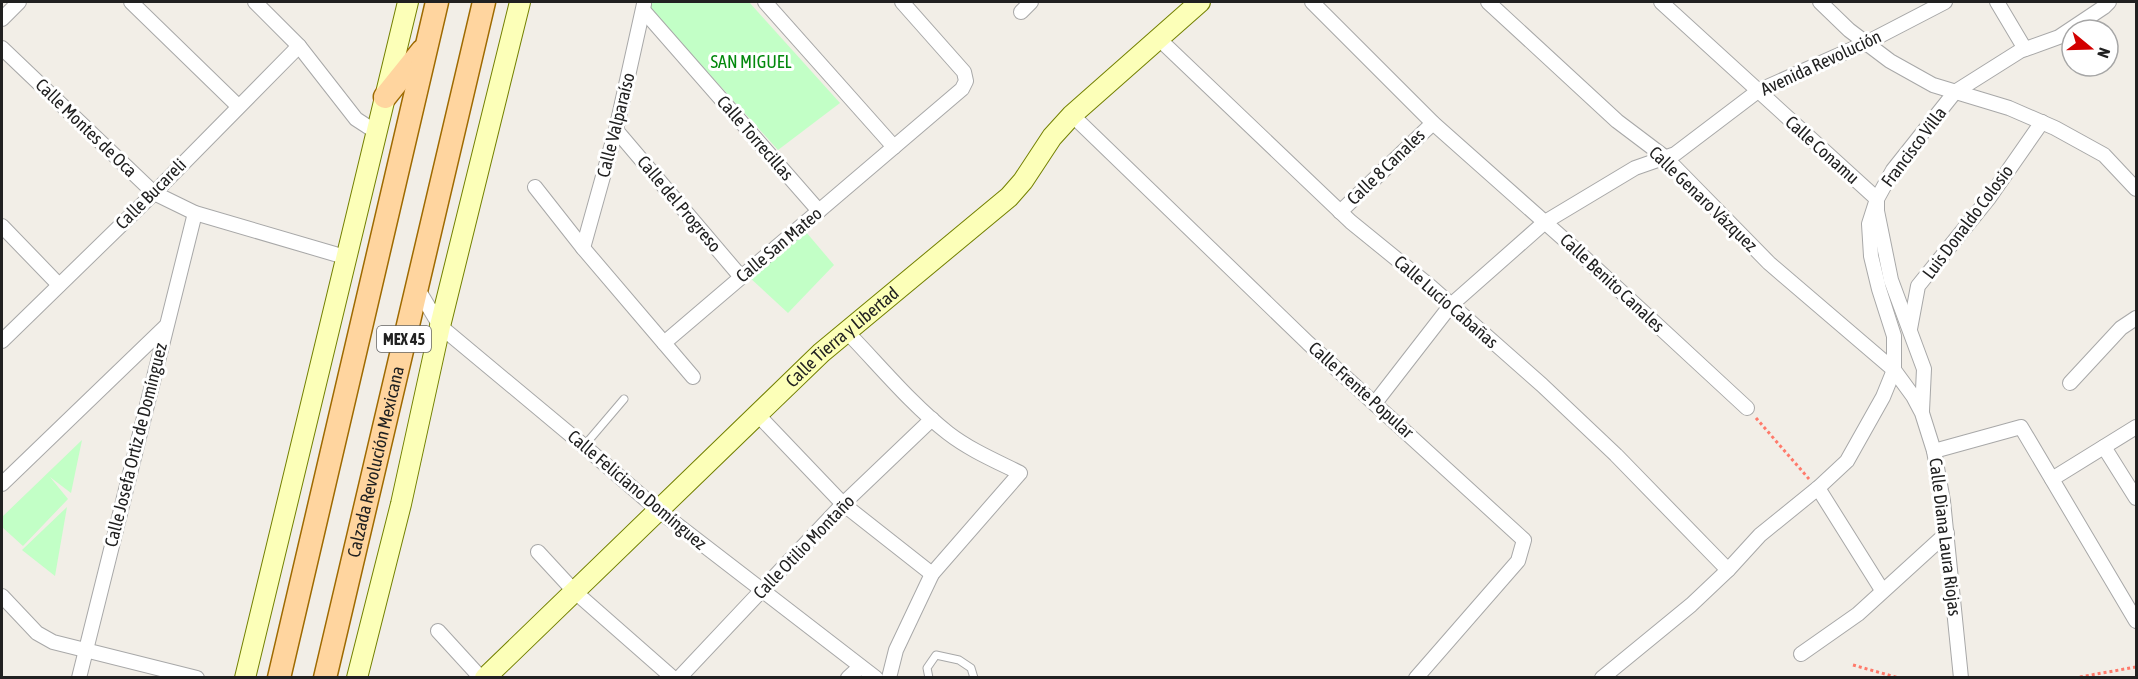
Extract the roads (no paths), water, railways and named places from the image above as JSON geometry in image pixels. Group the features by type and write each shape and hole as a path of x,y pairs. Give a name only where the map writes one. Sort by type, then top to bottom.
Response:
{"main road":[{"name":"MEX 45","path":"279,678 437,2"},
{"name":"Calzada Revolución Mexicana","path":"325,678 484,2"},
{"path":"385,97 427,46"}],"street":[{"path":"2,19 19,2"},
{"path":"131,2 238,106"},
{"path":"255,2 299,46 356,119 376,132"},
{"path":"245,678 408,2"},
{"path":"357,678 401,504 440,326 520,2"},
{"path":"765,2 894,147"},
{"name":"Calle San Mateo","path":"664,343 962,89 966,81 964,72 902,2"},
{"name":"Calle Tierra y Libertad","path":"485,678 821,354 1009,197 1028,174 1052,137 1072,116 1200,2"},
{"name":"Calle Benito Canales","path":"1312,2 1433,123 1545,222 1747,408"},
{"name":"Calle Genaro Vázquez","path":"1488,2 1617,121 1666,158 1769,263 1894,370"},
{"name":"Calle Conamu","path":"1662,2 1877,199"},
{"path":"1820,2 1849,30 1890,61 1933,85 2009,108 2042,122 2104,155 2136,189"},
{"name":"Avenida Revolución","path":"1375,403 1451,305 1545,222 1635,168 1675,154 1758,92 1866,43 1946,2"},
{"path":"1997,2 2025,49"},
{"name":"Francisco Villa","path":"1922,413 1924,369 1891,280 1877,211 1877,199 1893,170 1956,92 1981,74 2025,49 2060,37 2109,2"},
{"name":"Calle Valparaíso","path":"583,248 616,130 644,6"},
{"name":"Calle Torrecillas","path":"644,6 819,211"},
{"name":"Calle Lucio Cabañas","path":"1159,39 1340,212 1451,305 1616,455 1728,570"},
{"name":"Calle Bucareli","path":"2,341 154,193 299,46"},
{"name":"Calle Montes de Oca","path":"2,48 154,193 195,213 345,257"},
{"name":"Calle Frente Popular","path":"1072,116 1308,343 1524,540 1518,561 1416,678"},
{"name":"Luis Donaldo Colosio","path":"1910,329 1918,286 1989,198 2042,122"},
{"name":"Calle 8 Canales","path":"1340,212 1433,123"},
{"name":"Calle del Progreso","path":"616,130 741,277"},
{"path":"535,187 583,248 693,377"},
{"path":"1602,678 1690,605 1760,536 1847,461 1894,370 1894,336 1871,256 1869,224 1877,199"},
{"name":"Calle Josefa Ortiz de Domínguez","path":"79,678 195,213"},
{"path":"2,226 59,285"},
{"name":"Calle Feliciano Domínguez","path":"416,286 440,326 658,510 876,678"},
{"path":"2070,383 2121,328 2136,318"},
{"path":"2,484 165,327"},
{"path":"847,332 932,419 967,446 1020,473 932,574 896,650 889,678"},
{"name":"Calle Diana Laura Riojas","path":"1894,370 1922,413 1934,451 1947,533 1961,678"},
{"path":"758,415 843,504 932,574"},
{"name":"Calle Otilio Montaño","path":"679,678 843,504 932,419"},
{"path":"1934,451 2021,427 2136,621"},
{"path":"2052,479 2136,427"},
{"path":"2104,447 2136,498"},
{"path":"1818,488 1882,590"},
{"path":"1800,654 1858,614 1947,533"},
{"path":"538,552 574,591 673,678"},
{"path":"2,596 37,633 53,642 197,678"},
{"path":"438,631 480,678"},
{"path":"848,678 860,667"}],"lane":[{"path":"584,446 624,399"},
{"path":"928,678 927,668 936,655 959,660 971,668 974,678"}],"park label":[{"name":"SAN MIGUEL","path":"751,62"}]}
